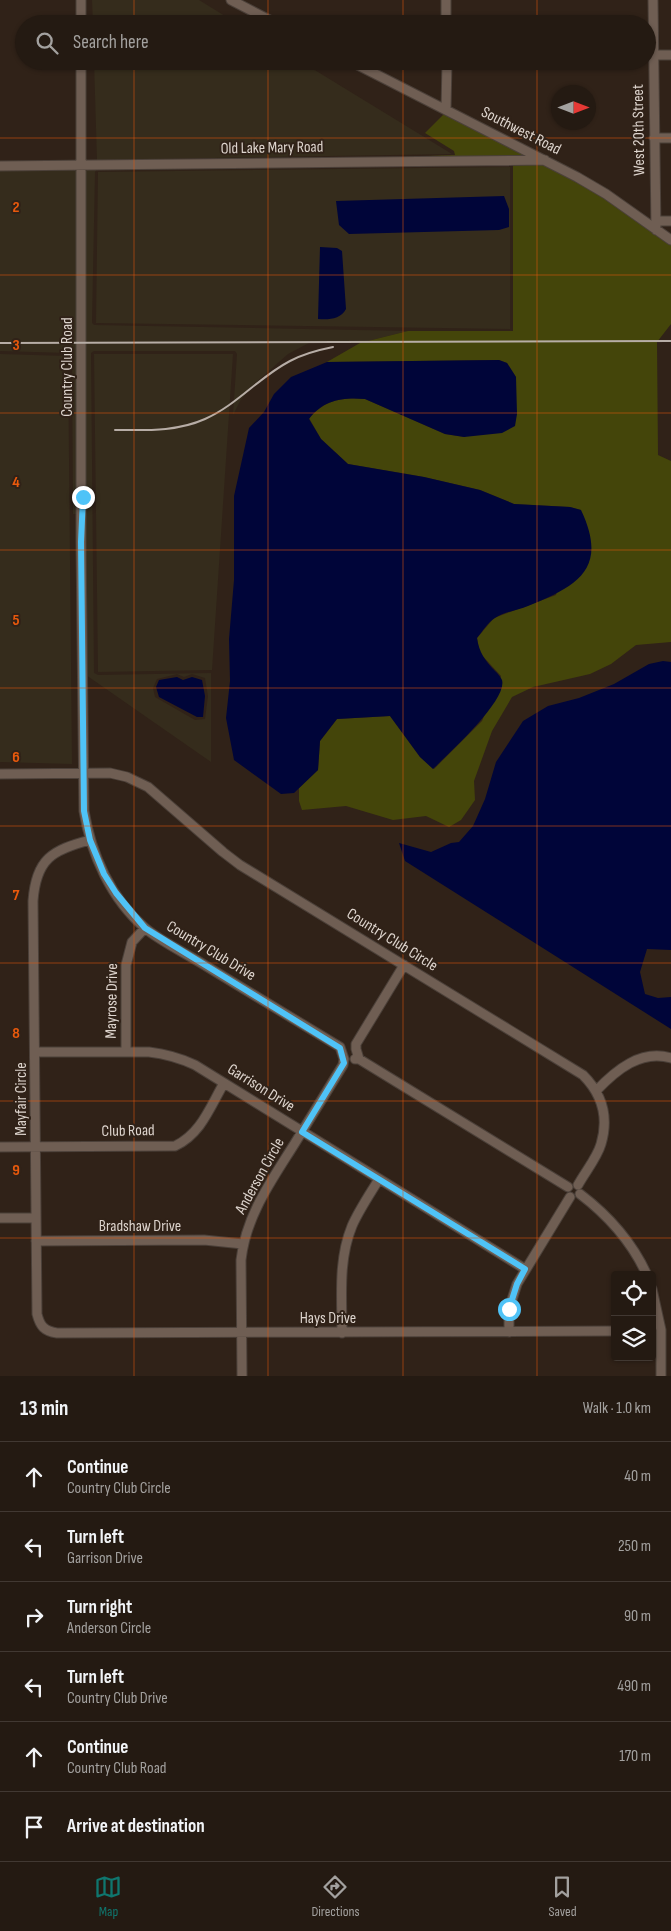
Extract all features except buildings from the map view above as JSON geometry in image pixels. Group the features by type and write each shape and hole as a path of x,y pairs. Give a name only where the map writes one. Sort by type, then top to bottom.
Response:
{"street":[{"path":"81,0 81,15"},
{"path":"446,0 446,15"},
{"name":"West 20th Street","path":"652,15 653,0"},
{"path":"235,1 261,15"},
{"path":"656,55 671,54"},
{"name":"Country Club Road","path":"81,70 82,674"},
{"name":"Southwest Road","path":"368,70 545,160 606,194 656,225 671,240"},
{"path":"446,110 447,70"},
{"name":"West 20th Street","path":"651,70 656,225"},
{"path":"654,138 671,138"},
{"name":"Old Lake Mary Road","path":"0,166 545,160"},
{"path":"656,225 671,221"},
{"name":"Country Club Drive","path":"82,674 84,811 90,840 104,874 116,893 145,928 568,1187"},
{"name":"Country Club Circle","path":"0,774 110,774 127,777 148,787 240,865 583,1075 596,1091 603,1111 605,1126 601,1145 578,1185"},
{"name":"Mayfair Circle","path":"43,1328 37,1314 34,882 57,850 90,840"},
{"name":"Mayrose Drive","path":"126,1051 126,965 132,942 145,928"},
{"name":"Anderson Circle","path":"242,1376 241,1260 243,1244 250,1220 262,1197 404,965"},
{"name":"Garrison Drive","path":"36,1052 126,1051 164,1053 180,1058 195,1065 525,1269"},
{"path":"596,1091 630,1062 647,1056 671,1058"},
{"name":"Club Road","path":"0,1147 175,1146 188,1140 196,1131 224,1083"},
{"path":"342,1333 342,1262 353,1224 379,1179"},
{"path":"572,1184 578,1185 581,1189 580,1194 575,1198 570,1197 567,1193 568,1187 572,1184"},
{"path":"580,1194 595,1205 626,1238 645,1271"},
{"path":"509,1332 511,1303 517,1284 570,1197"},
{"path":"0,1218 36,1218"},
{"name":"Bradshaw Drive","path":"36,1241 204,1240 243,1244"},
{"path":"656,1303 659,1314 656,1330 661,1376"},
{"name":"Hays Drive","path":"43,1328 57,1333 611,1331"}],"shaded area":[{"path":"92,0 199,0 223,15 93,15"},
{"path":"94,70 315,70 452,154 97,160"},
{"path":"444,114 529,156 401,157 455,155 454,151 425,133"},
{"path":"543,163 604,197 671,245 671,324 657,342 658,455 671,461 671,642 636,645 611,664 590,674 533,687 512,697 492,731 474,781 475,800 461,820 449,827 426,816 393,820 346,806 302,810 299,801 299,788 318,770 320,741 337,719 390,716 420,757 434,769 482,721 501,676 479,652 477,638 494,618 556,595 581,510 570,507 514,504 480,490 424,477 348,464 321,439 309,418 321,407 334,401 341,399 365,399 445,434 465,437 516,377 507,363 499,360 327,362 360,343 408,331 513,331 513,165"},
{"path":"510,167 510,329 96,323 98,172"},
{"path":"77,169 79,497 78,514 73,514 72,355 68,353 0,351 0,170"},
{"path":"85,169 97,169 95,172 92,323 94,325 408,331 360,343 309,343 288,354 251,387 240,401 233,415 237,354 235,351 94,351 91,353 94,673 98,675 211,673 211,762 86,675","holes":["177,674 184,677 192,674 205,678 208,696 205,719 195,720 155,697 153,688 157,679"]},
{"path":"504,196 509,209 509,227 499,230 349,234 339,225 336,201"},
{"path":"320,247 337,248 342,251 346,309 338,317 330,319 318,319"},
{"path":"0,354 68,356 72,764 0,762"},
{"path":"94,354 233,354 212,670 98,672"},
{"path":"499,360 507,363 516,377 517,414 515,426 502,433 464,437 445,434 365,399 341,399 334,401 321,408 309,419 321,439 348,464 424,477 480,490 514,504 570,507 581,510 589,530 591,547 589,561 583,573 561,591 492,620 477,638 483,656 502,680 501,689 487,713 433,769 420,757 390,716 337,719 320,741 318,770 294,793 281,794 234,760 226,718 230,681 229,639 234,580 234,496 249,428 264,412 274,394 291,377 327,362"},
{"path":"663,661 671,662 671,950 647,949 640,972 645,994 658,998 671,997 671,1029 405,861 399,843 431,852 451,843 459,842 473,826 485,799 496,762 523,721 548,706 579,698 614,684 649,664"},
{"path":"177,677 183,680 192,677 202,680 205,696 203,717 197,717 159,697 156,687 159,680"}],"railway":[{"path":"0,343 671,341"},
{"path":"115,430 172,428 205,419 217,413 290,361 311,352 333,347"}],"route":[{"path":"83,497 81,542 84,811 90,840 104,874 131,913 145,928 340,1048 344,1063 302,1132 525,1269 512,1296 509,1309"}]}
